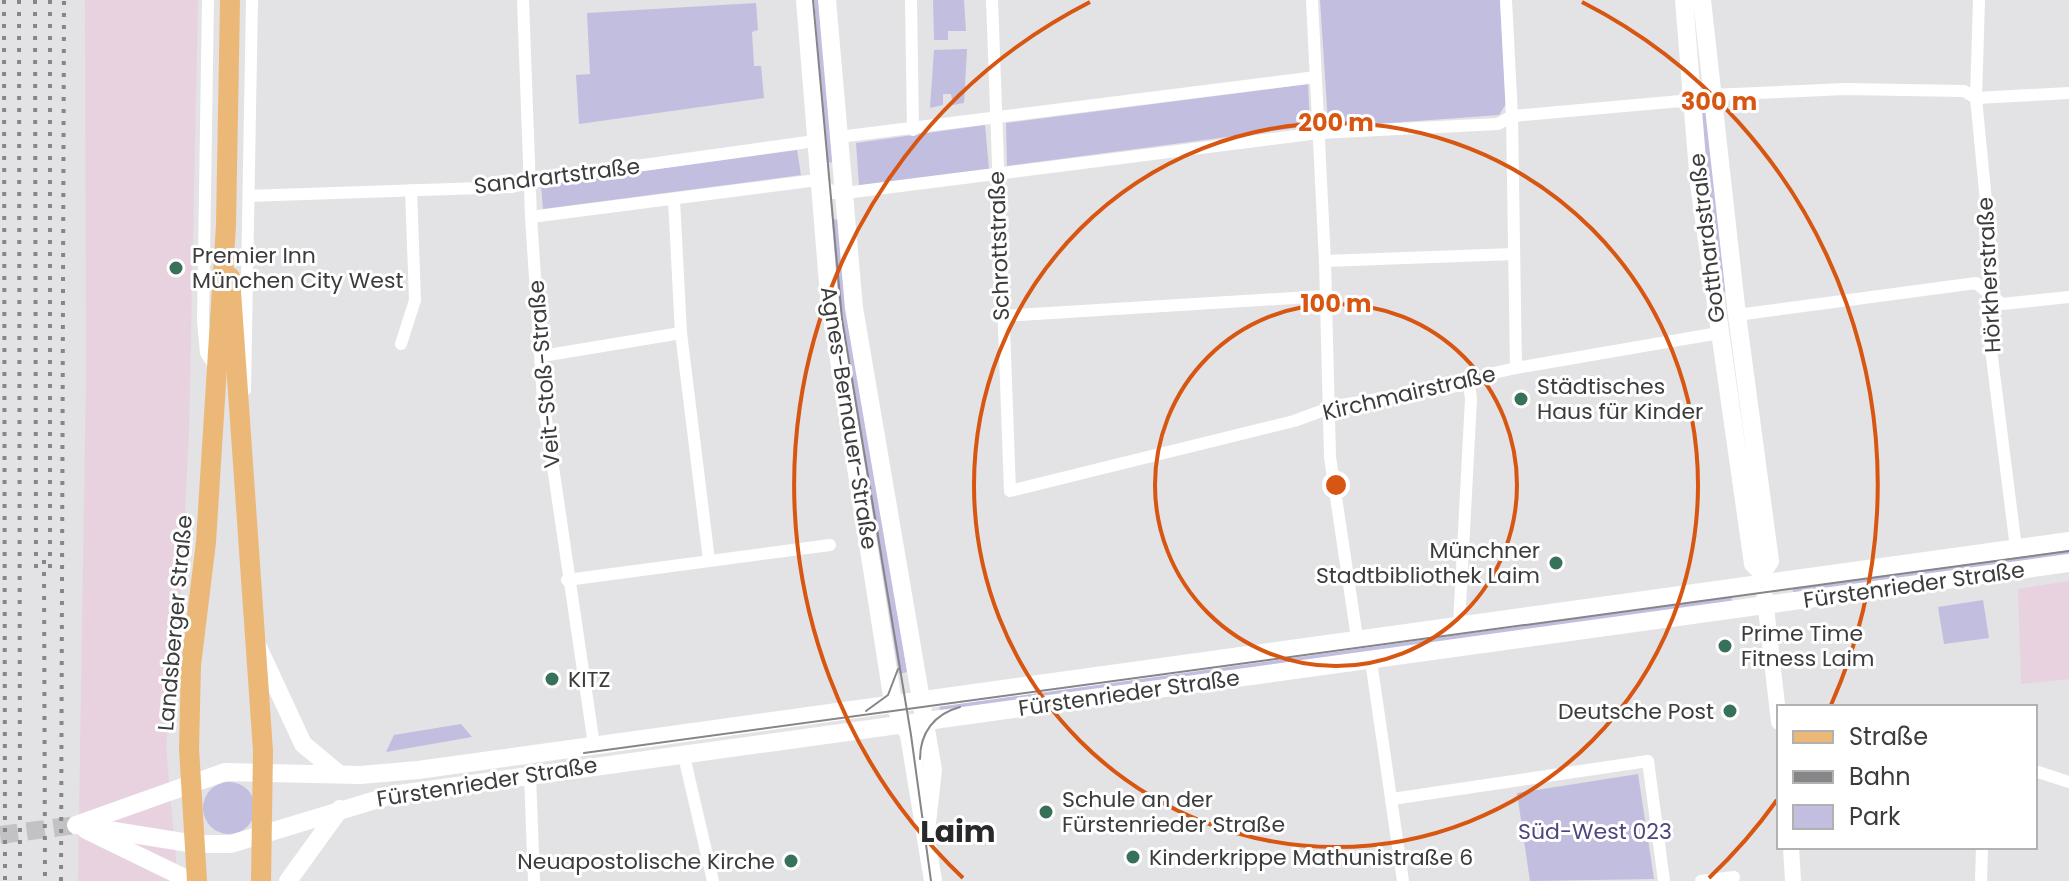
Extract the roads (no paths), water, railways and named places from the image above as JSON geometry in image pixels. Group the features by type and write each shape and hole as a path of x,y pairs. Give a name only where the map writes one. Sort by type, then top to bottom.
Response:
{"main road":[{"name":"Landsberger Straße","path":"230,0 216,197 226,225 263,770 261,881"},
{"name":"Agnes-Bernauer-Straße","path":"805,0 817,180 829,296 893,702 904,722 933,881"},
{"name":"Agnes-Bernauer-Straße","path":"827,0 856,321 926,720 933,788 926,830"},
{"name":"Gotthardstraße","path":"1684,0 1692,100 1719,333 1753,564 1762,578"},
{"name":"Gotthardstraße","path":"1702,0 1737,315 1770,561 1762,578"},
{"name":"Landsberger Straße","path":"194,881 191,665 206,542 226,225"},
{"path":"1726,381 1737,375 1746,379"},
{"name":"Fürstenrieder Straße","path":"76,825 225,772 263,770 339,774 418,770 922,698 1356,631 1459,625 1762,578 2069,541"},
{"name":"Fürstenrieder Straße","path":"76,825 121,829 195,844 231,844 392,795 683,752 1764,608 2069,563"},
{"path":"254,638 303,744 339,774"},
{"path":"288,881 340,809"},
{"path":"76,825 194,881"}],"street":[{"name":"Landsberger Straße","path":"208,0 216,197 203,321 206,353 217,370"},
{"name":"Landsberger Straße","path":"238,416 247,386 252,0"},
{"name":"Veit-Stoß-Straße","path":"523,0 531,217 543,399 567,580 594,745"},
{"path":"911,0 913,130"},
{"name":"Schrottstraße","path":"992,0 996,175 1010,491"},
{"path":"1312,0 1325,261 1328,411 1335,505 1356,631"},
{"path":"1506,0 1512,116 1516,368"},
{"name":"Hörkherstraße","path":"1979,0 1976,98 1993,274 1986,310 2016,548"},
{"path":"839,137 1316,77"},
{"path":"1711,95 1874,89 1964,91 1976,98 2069,93"},
{"path":"817,180 828,190 845,193 1319,133 1498,124 1512,116 1692,100"},
{"name":"Sandrartstraße","path":"250,196 512,187 815,141"},
{"name":"Sandrartstraße","path":"531,217 817,180"},
{"path":"401,344 415,300 411,190"},
{"path":"674,200 681,333 709,560"},
{"path":"1325,261 1514,254"},
{"path":"1737,315 1976,283 2002,304 2069,297"},
{"path":"1002,316 1326,296"},
{"path":"542,356 681,333"},
{"name":"Kirchmairstraße","path":"1010,491 1328,411 1335,406 1469,384 1485,375 1516,368 1719,333"},
{"path":"1459,625 1472,396 1469,384"},
{"path":"567,580 830,545"},
{"name":"Gotthardstraße","path":"1762,578 1777,707"},
{"path":"1371,661 1403,881"},
{"path":"683,752 708,880"},
{"path":"1392,799 1648,761 1664,881"},
{"path":"2037,772 2069,782"},
{"path":"530,775 534,881"},
{"path":"1791,849 1793,881"},
{"path":"1981,881 1982,849"},
{"path":"1701,881 1734,877"}],"tunnel":[{"path":"0,835 76,825"}],"tram line":[{"path":"813,0 842,319 911,735 931,881"},
{"path":"584,753 2069,551"},
{"path":"866,711 888,695 898,669"},
{"path":"920,759 930,726 943,714 960,707"}],"railway":[{"path":"4,0 5,881"},
{"path":"19,0 20,881"},
{"path":"35,0 36,573"},
{"path":"50,0 50,572"},
{"path":"61,881 64,0"},
{"path":"44,560 45,881"}],"place":[{"name":"Premier Inn München City West","path":"176,268"},
{"name":"Städtisches Haus für Kinder","path":"1521,399"},
{"name":"Münchner Stadtbibliothek Laim","path":"1556,563"},
{"name":"Prime Time Fitness Laim","path":"1725,646"},
{"name":"KITZ","path":"552,679"},
{"name":"Deutsche Post","path":"1730,711"},
{"name":"Schule an der Fürstenrieder Straße","path":"1046,812"},
{"name":"Kinderkrippe Mathunistraße 6","path":"1133,857"},
{"name":"Neuapostolische Kirche","path":"791,861"}],"district":[{"name":"Laim","path":"958,831"}],"park label":[{"name":"Süd-West 023","path":"1595,831"}]}
